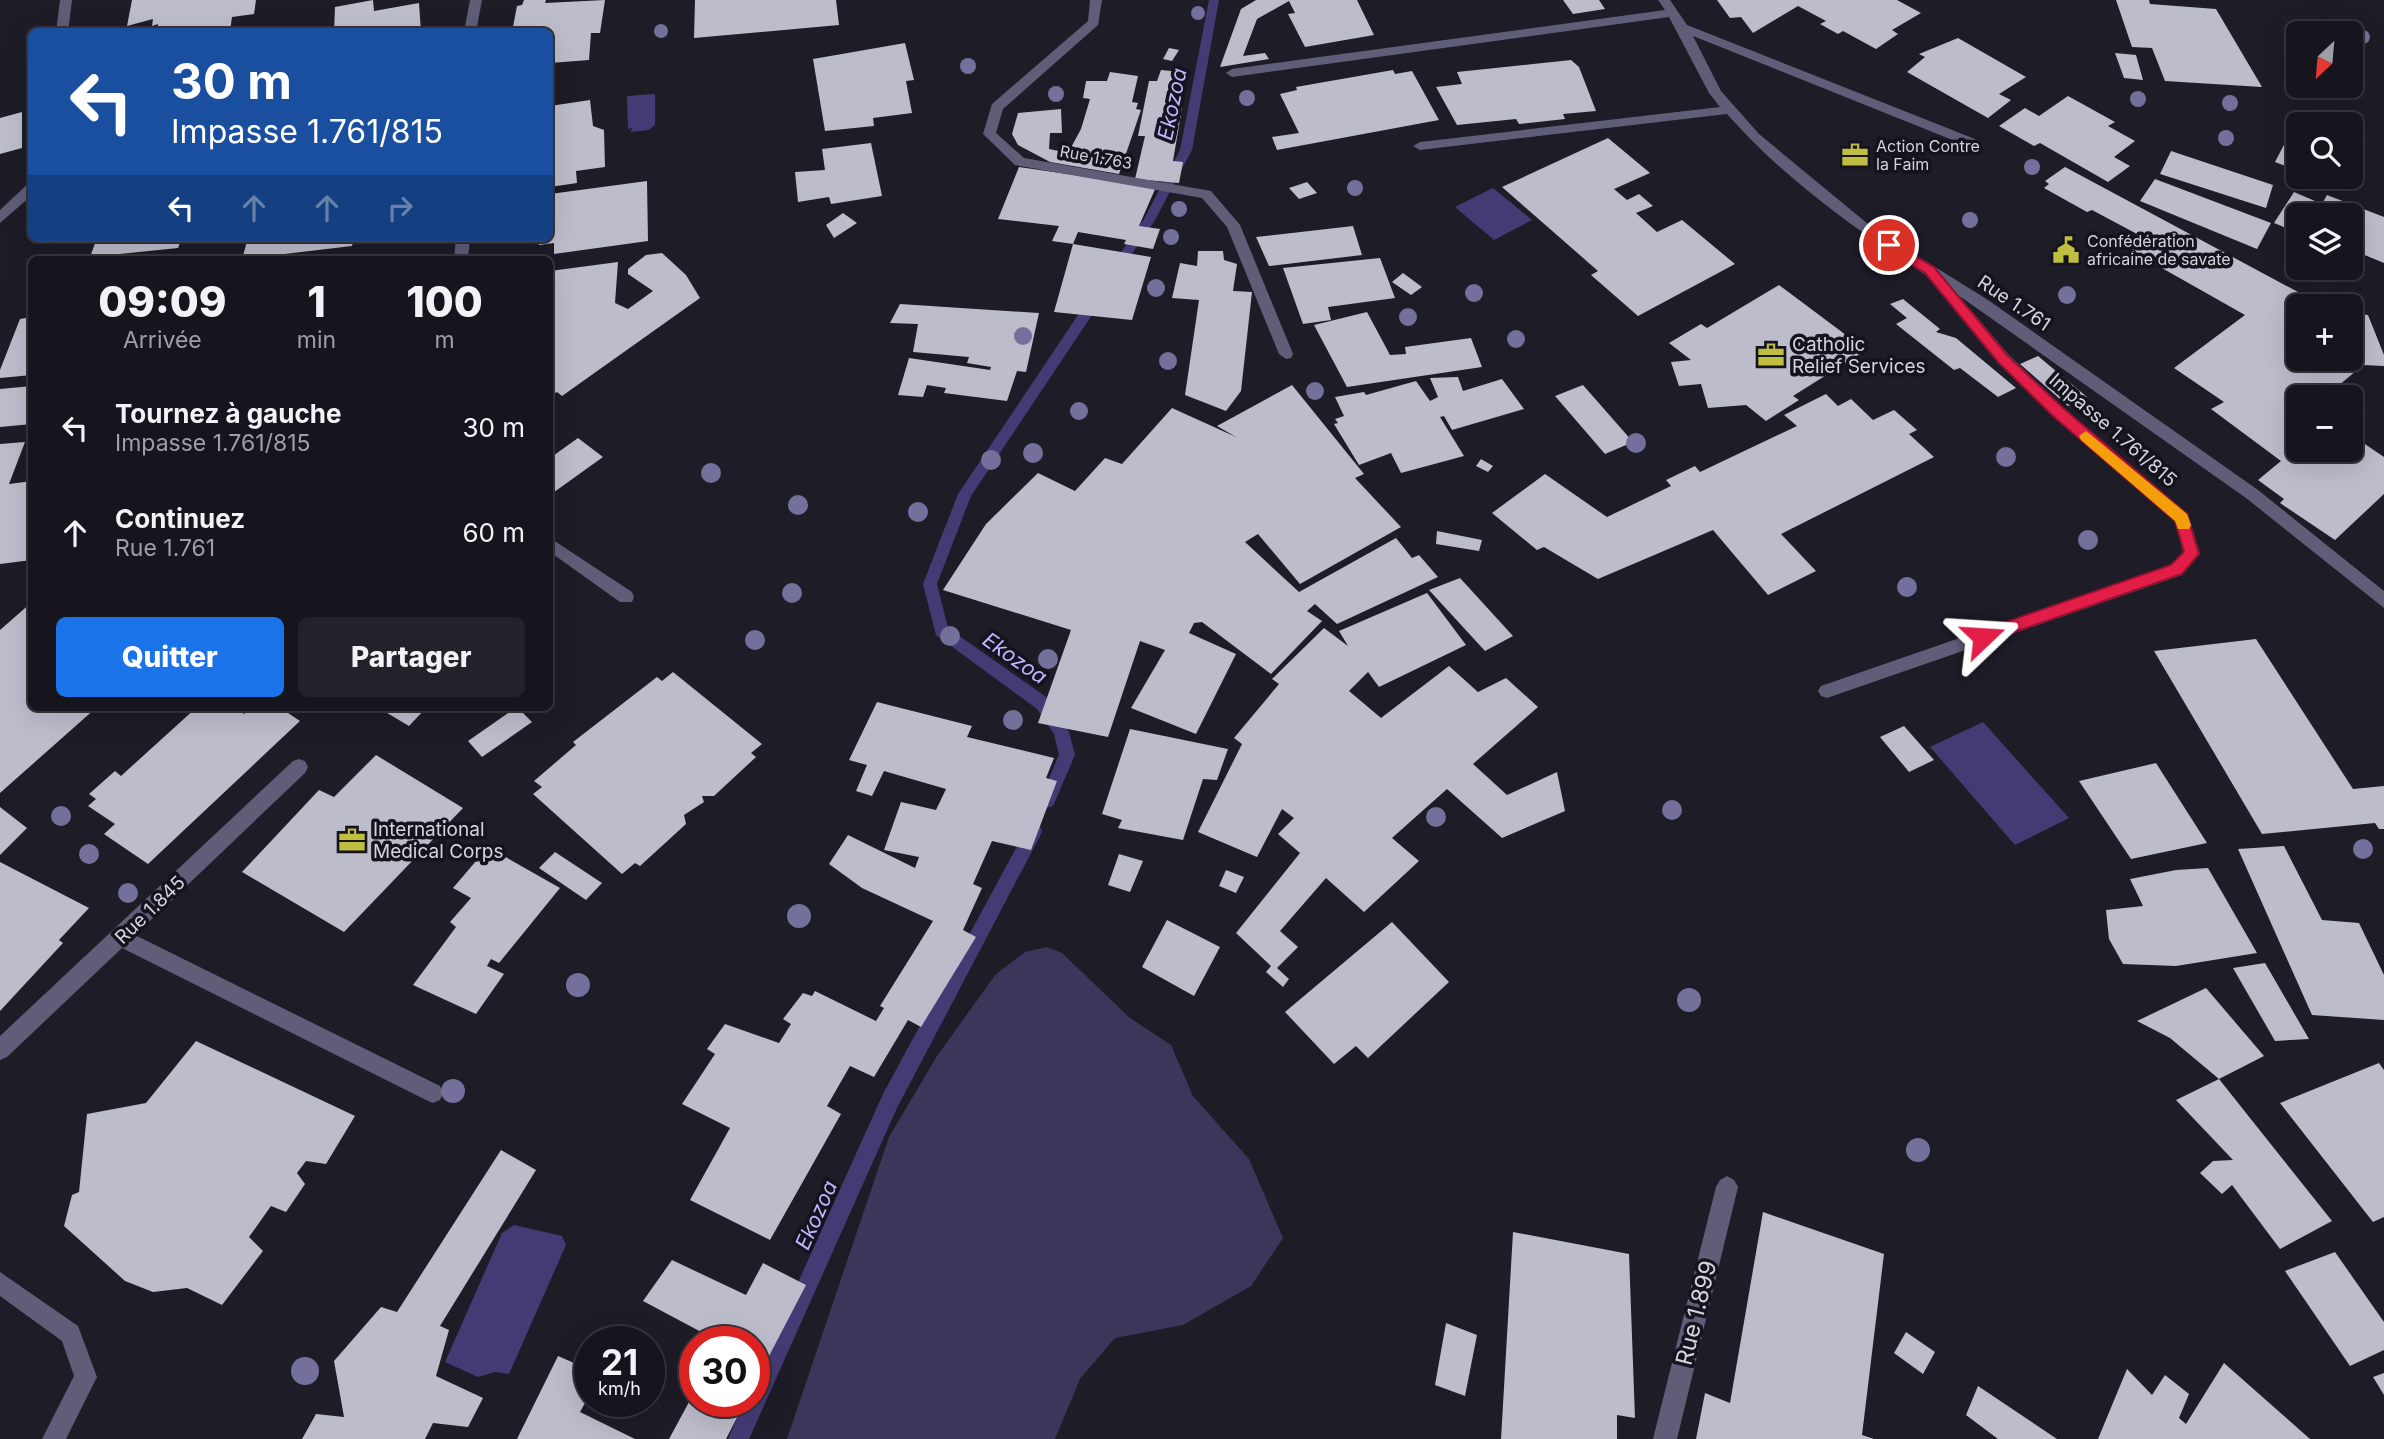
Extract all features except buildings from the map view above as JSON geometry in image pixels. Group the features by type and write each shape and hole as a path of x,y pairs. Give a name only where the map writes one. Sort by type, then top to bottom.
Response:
{"street":[{"path":"62,28 66,0"},
{"path":"471,28 476,0"},
{"name":"Rue 1.763","path":"1096,0 1094,22 997,107 989,134 1020,162 1206,194 1233,225 1286,354"},
{"path":"1232,73 1667,6"},
{"name":"Rue 1.761","path":"1667,6 1683,29 1715,93 1754,137 1869,232 1983,304 2252,494 2384,601"},
{"path":"1683,29 1975,144"},
{"path":"1420,146 1730,110"},
{"path":"0,218 28,190"},
{"name":"Impasse 1.761/815","path":"1826,691 2176,569 2192,554 2182,518 2058,412 2003,359 1929,270"},
{"path":"553,546 626,597"},
{"name":"Rue 1.845","path":"0,1050 37,1012 122,938 299,767"},
{"path":"122,938 433,1093"},
{"name":"Rue 1.899","path":"1665,1439 1727,1187"},
{"path":"0,1283 69,1334 86,1377 54,1439"}],"shaded area":[{"path":"655,94 655,125 649,130 631,132 632,128 628,129 627,96"},
{"path":"1493,188 1532,220 1494,240 1455,207"},
{"path":"1983,722 2069,818 2015,845 1930,747"},
{"path":"1047,947 1062,953 1130,1018 1171,1045 1193,1096 1249,1159 1283,1238 1251,1286 1183,1325 1115,1338 1080,1379 1055,1439 787,1439 889,1137 937,1056 996,974 1025,952"},
{"path":"514,1225 562,1236 566,1245 509,1374 495,1372 478,1377 445,1362 502,1233"}],"waterway":[{"name":"Ekozoa","path":"1115,270 1149,220 1186,150 1214,0"},
{"name":"Ekozoa","path":"1047,801 1067,755 1061,732 1043,704 941,631 930,584 965,494 1097,297"},
{"name":"Ekozoa","path":"738,1439 890,1101 1034,831"}],"slow traffic":[{"path":"2086,436 2182,518 2184,525"}],"place":[{"name":"Action Contre la Faim","path":"1855,155"},
{"name":"Confédération africaine de savate","path":"2066,250"},
{"name":"Catholic Relief Services","path":"1771,355"},
{"name":"International Medical Corps","path":"352,840"}],"route":[{"path":"1889,245 1929,270 2003,359 2058,412 2182,518 2192,554 2176,569 1983,637"}]}
